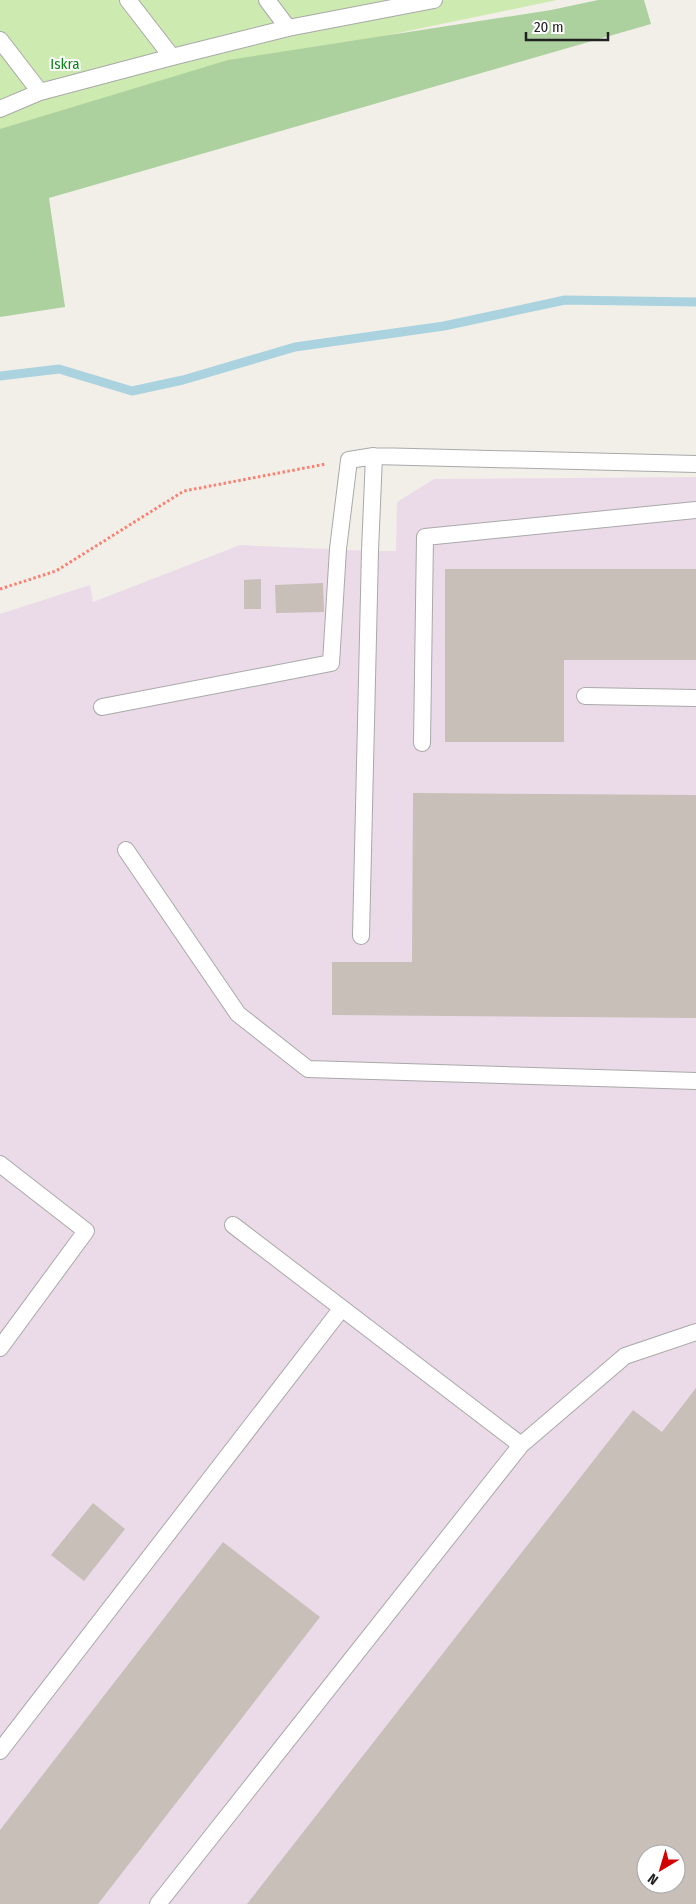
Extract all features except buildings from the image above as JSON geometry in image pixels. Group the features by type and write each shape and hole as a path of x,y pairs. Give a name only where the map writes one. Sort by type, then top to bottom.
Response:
{"lane":[{"path":"128,0 172,57"},
{"path":"267,0 288,28"},
{"path":"0,109 40,92 172,57 288,28 434,0"},
{"path":"0,40 40,92"},
{"path":"361,936 374,456"},
{"path":"102,707 331,662 338,549 349,460 374,456 696,464"},
{"path":"422,744 425,536 696,510"},
{"path":"585,696 696,698"},
{"path":"126,850 238,1014 308,1069 696,1081"},
{"path":"0,1164 86,1231 0,1348"},
{"path":"233,1225 521,1445"},
{"path":"0,1750 342,1308"},
{"path":"158,1904 521,1445 625,1356 696,1332"}],"path":[{"path":"0,589 56,571 184,491 349,460"}],"shaded area":[{"path":"696,477 696,1904 0,1904 0,614 90,585 93,602 240,545 396,551 397,502 434,479"}],"green space":[{"name":"Iskra","path":"0,0 557,0 264,61 0,155"},
{"path":"598,0 644,0 651,24 49,198 65,307 0,317 0,129 228,60 551,10"}],"waterway":[{"path":"0,376 59,369 132,391 183,380 295,347 444,326 565,300 696,302"}]}
